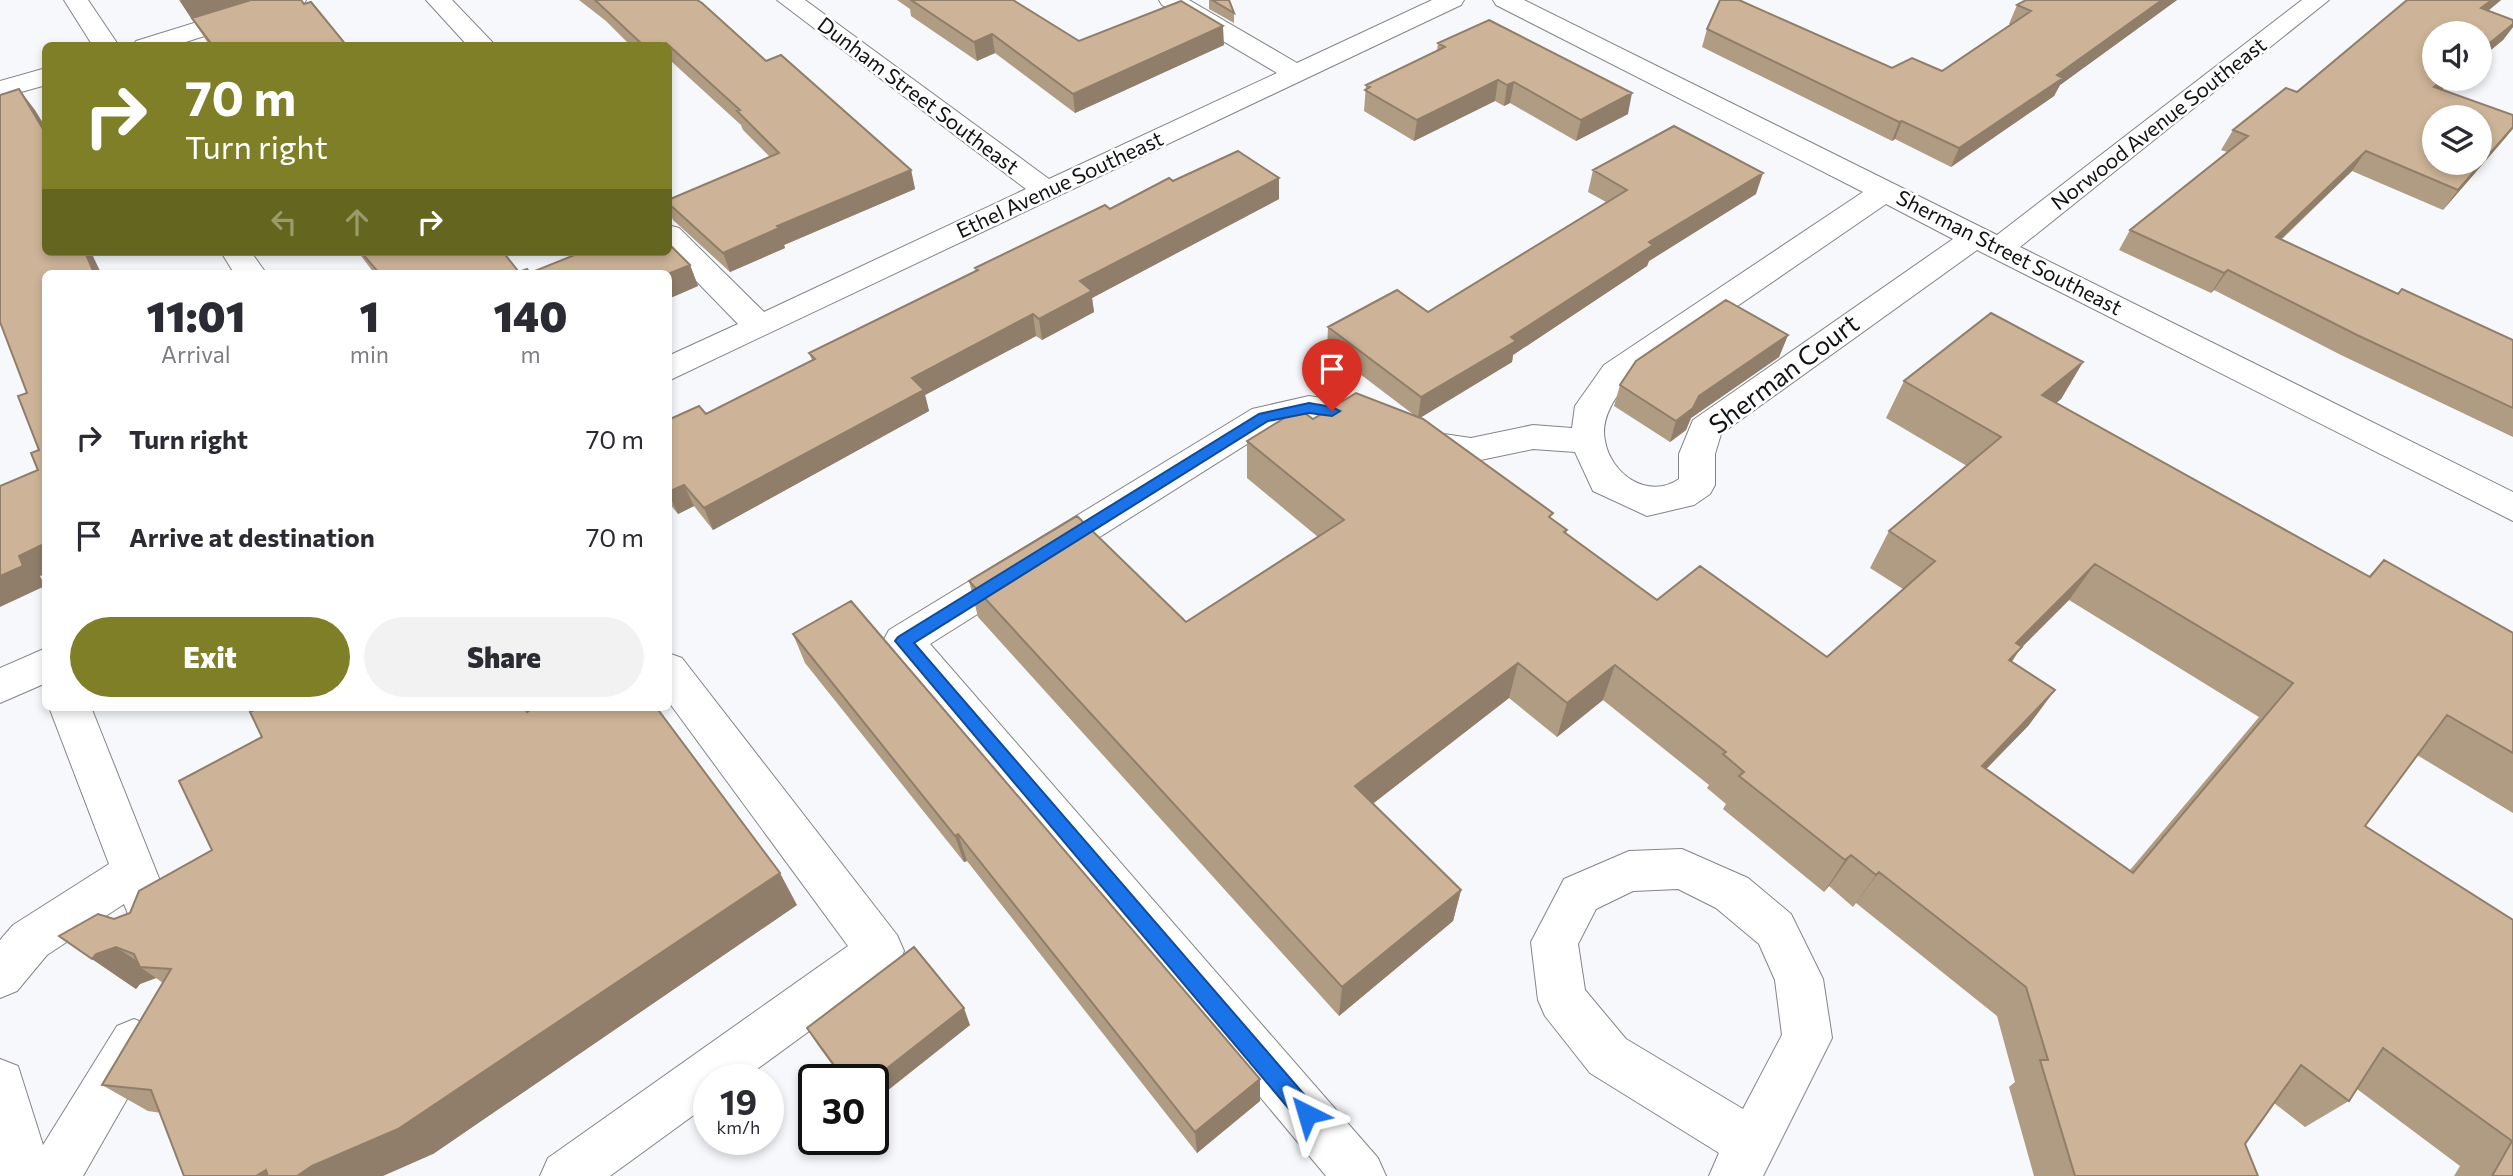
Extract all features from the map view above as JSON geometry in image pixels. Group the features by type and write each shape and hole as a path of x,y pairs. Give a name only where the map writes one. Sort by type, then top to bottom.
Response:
{"street":[{"path":"76,0 103,42"},
{"path":"158,42 294,0"},
{"path":"438,0 478,42"},
{"name":"Dunham Street Southeast","path":"789,0 1046,191"},
{"path":"1171,0 1296,74"},
{"name":"Ethel Avenue Southeast","path":"672,368 1452,0"},
{"name":"Sherman Street Southeast","path":"1505,0 2513,508"},
{"name":"Norwood Avenue Southeast","path":"1989,242 2317,0"},
{"path":"0,90 42,77"},
{"path":"1360,1176 903,641 1264,417 1309,408 1356,415 1425,443 1471,450 1533,438 1587,441 1592,406 1616,373 1885,191"},
{"path":"672,238 760,327"},
{"name":"Sherman Court","path":"1587,441 1606,482 1647,503 1681,496 1697,485 1697,454 1705,428 1989,242"},
{"path":"0,686 42,666"},
{"path":"566,1176 880,951 672,673"},
{"path":"72,711 155,926"},
{"path":"1682,869 1731,893 1775,929 1799,979 1807,1038 1744,1160 1608,1056 1562,1000 1554,942 1580,894 1629,871 1682,869"},
{"path":"0,975 30,940 135,872"},
{"path":"54,1176 158,1002"},
{"path":"0,1084 26,1176"}],"building":[{"path":"251,0 301,0 304,4 311,2 344,42 210,42 192,18"},
{"path":"595,0 697,0 766,61 781,55 911,170 777,226 779,228 723,253 672,207 672,198 779,153 737,111 740,110 672,48 672,42 640,42"},
{"path":"911,0 1013,0 1079,41 1181,1 1223,26 1073,94 992,34 974,42"},
{"path":"1212,0 1229,0 1234,13"},
{"path":"1720,0 1739,0 1892,68 1912,58 1942,71 2031,11 2017,5 2026,0 2162,0 2057,75 2063,78 1959,148 1902,121 1899,122 1707,29"},
{"path":"2407,0 2492,0 2481,8 2513,20 2513,24 2492,41 2492,21 2422,21 2422,91 2445,91 2485,105 2422,105 2422,175 2366,151 2276,237 2398,294 2402,289 2513,340 2513,408 2357,335 2228,270 2224,273 2130,230 2248,136 2233,130 2286,88 2297,92"},
{"path":"1489,20 1632,93 1581,120 1514,82 1507,85 1498,80 1417,120 1365,90 1370,87 1366,85 1445,47 1438,43"},
{"path":"19,89 42,127 42,256 87,256 93,270 42,270 42,545 19,556 23,566 0,576 0,486 38,470 31,453 39,450 18,396 27,393 0,322 0,95"},
{"path":"2492,108 2513,115 2513,127 2492,151"},
{"path":"1674,126 1763,173 1649,242 1653,245 1511,337 1516,341 1421,397 1328,327 1397,290 1428,312 1627,190 1593,170"},
{"path":"1238,151 1279,178 1080,281 1092,291 1039,319 1033,314 912,378 924,390 704,508 684,485 672,490 672,418 699,406 706,414 815,359 809,353 978,270 975,268 1105,205 1110,209 1169,178 1173,181"},
{"path":"2423,175 2471,175 2458,190"},
{"path":"672,247 690,265 672,272 672,270 537,270 572,256 672,256"},
{"path":"364,256 506,256 517,270 376,270"},
{"path":"1726,300 1788,335 1699,396 1693,408 1676,421 1620,385 1636,361"},
{"path":"1991,313 2083,362 2042,395 2370,577 2384,560 2513,633 2513,753 2447,715 2365,826 2513,920 2513,1176 2492,1176 2512,1141 2383,1048 2349,1101 2301,1065 2245,1144 2258,1176 2075,1176 2040,1060 2048,1060 2026,987 1879,872 1876,875 1851,855 1845,860 1739,776 1744,772 1723,754 1726,752 1615,665 1567,703 1518,663 1355,786 1461,890 1342,987 969,581 1077,516 1186,622 1344,520 1247,441 1299,409 1313,419 1356,393 1423,419 1553,513 1549,517 1567,530 1564,532 1657,600 1700,566 1827,657 1935,561 1889,531 2001,437 1904,381","holes":["2095,564 2293,683 2133,873 1982,766 2055,690 2009,660 2022,647 2016,643"]},
{"path":"851,601 1260,1079 1195,1132 958,834 955,836 793,634"},
{"path":"659,711 780,873 398,1129 312,1166 297,1176 268,1176 266,1170 256,1176 184,1176 151,1090 102,1085 171,969 140,967 134,954 116,947 96,954 92,959 59,936 98,914 114,919 130,913 139,891 212,850 179,781 262,737 250,712"},
{"path":"914,947 964,1008 889,1067 889,1064 833,1064 807,1028"}],"route":[{"path":"1307,1114 903,641 1264,417 1309,408 1332,411"}]}
